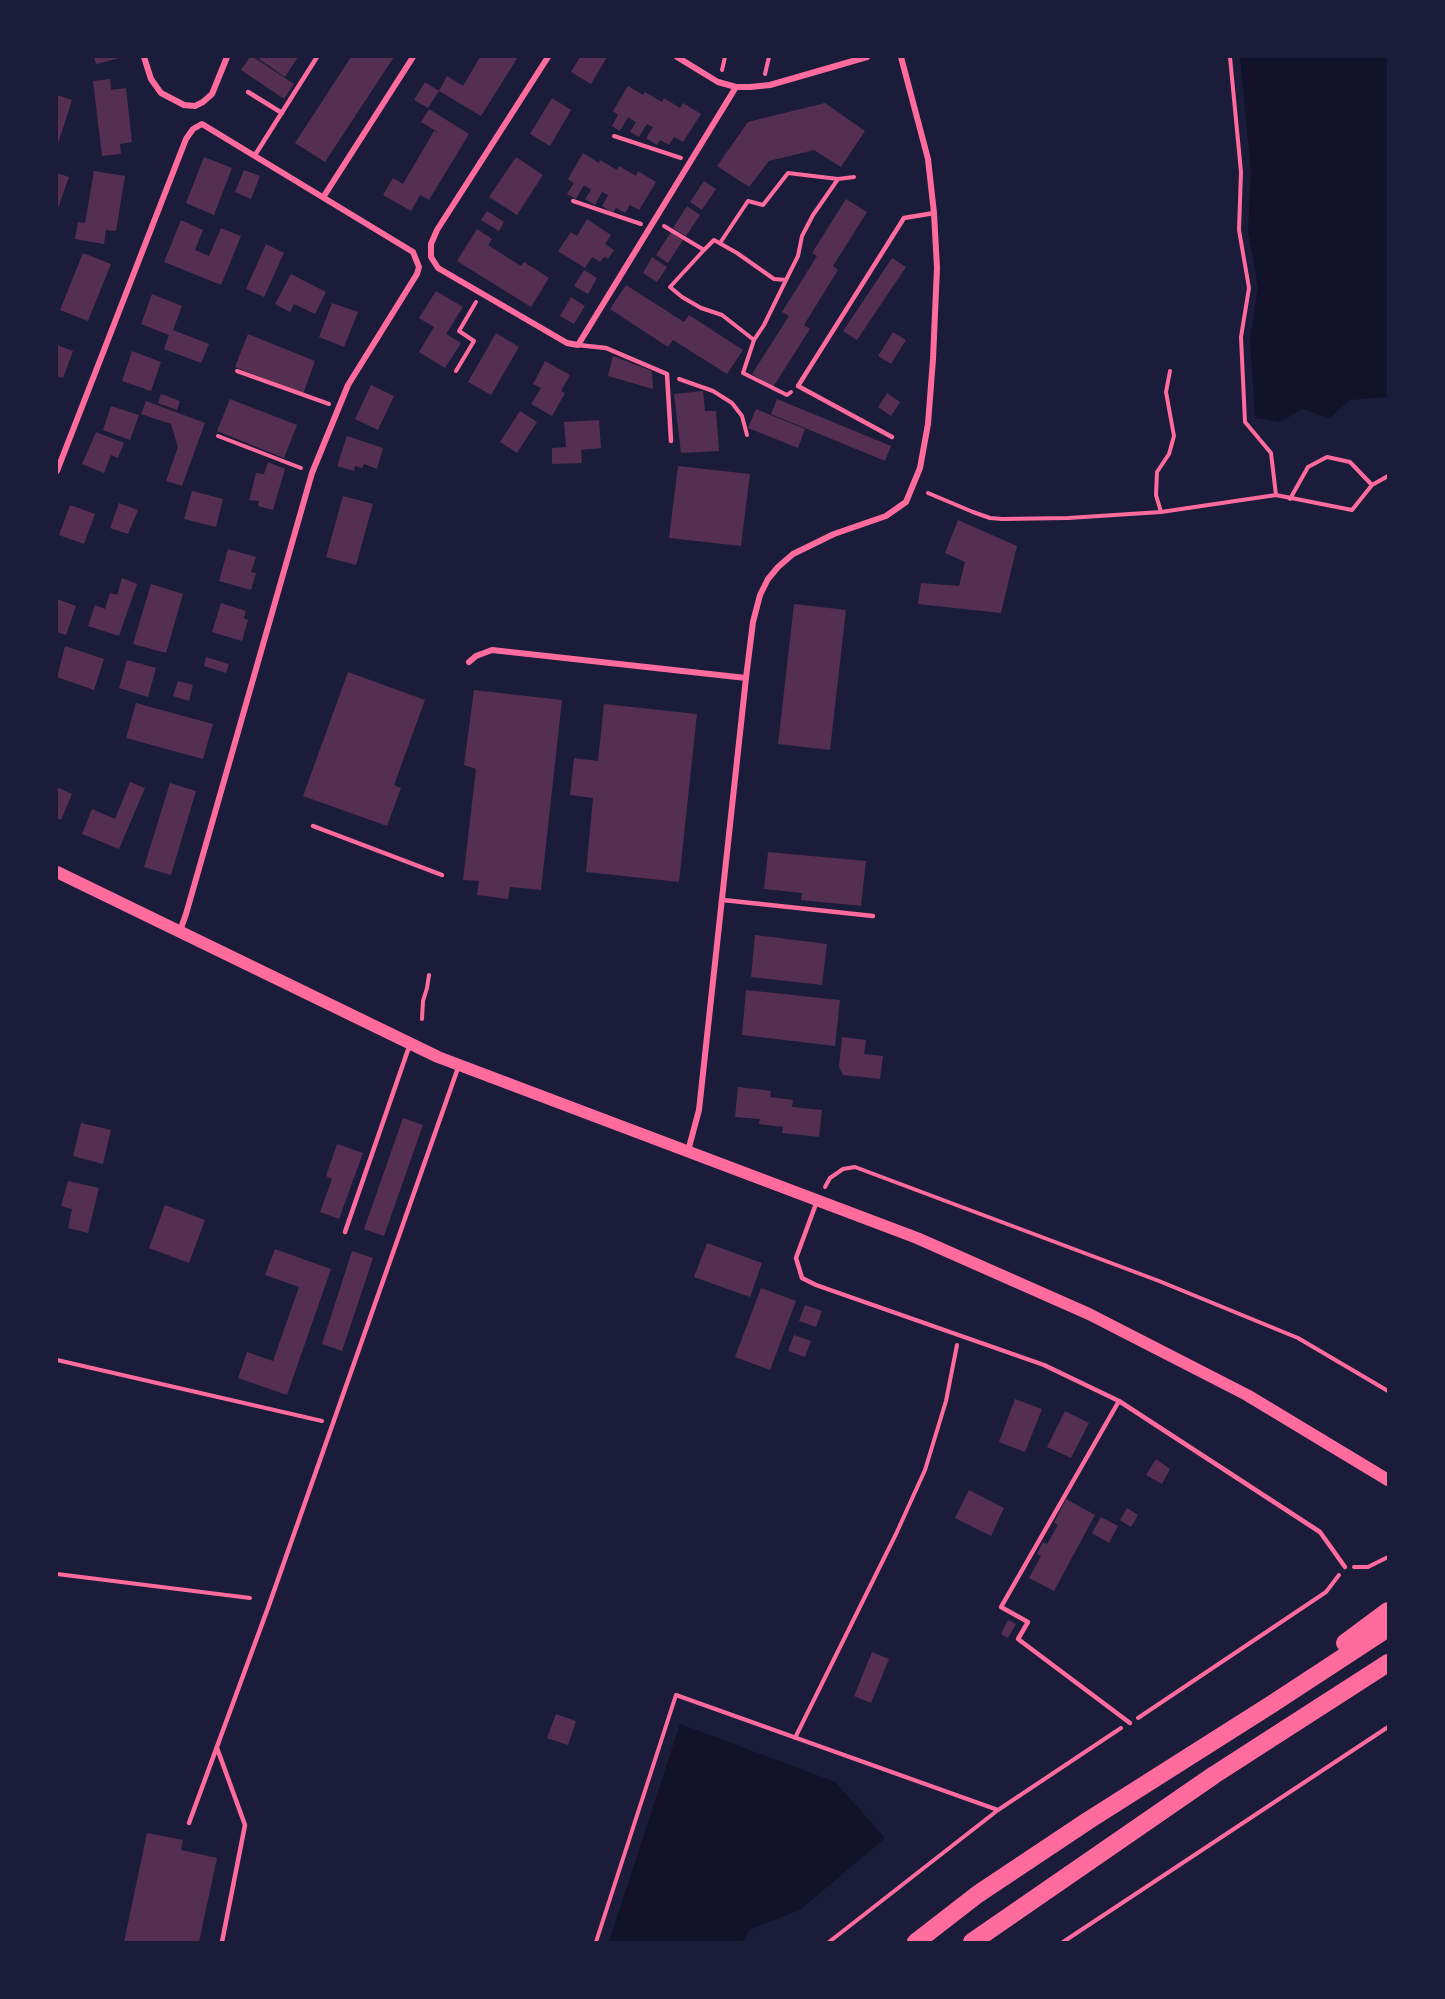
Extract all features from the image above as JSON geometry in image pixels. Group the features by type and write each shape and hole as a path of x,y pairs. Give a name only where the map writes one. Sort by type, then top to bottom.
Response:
{"highway":[{"path":"1272,1704 1388,1611"},
{"path":"916,1942 978,1894 1089,1820 1388,1628"},
{"path":"972,1942 1214,1775 1388,1663"}],"main road":[{"path":"57,872 410,1044 459,1065 916,1238 1089,1314 1247,1395 1388,1480"}],"street":[{"path":"144,57 151,79 161,93 184,105 195,106 212,94 227,57"},
{"path":"324,196 412,57"},
{"path":"548,57 437,230 431,244 431,257 438,268 567,343 578,345 736,87"},
{"path":"677,57 718,82 736,87 770,85 867,57"},
{"path":"688,1151 699,1110 746,678 753,622 760,595 768,579 793,554 834,534 886,516 906,502 920,468 928,424 937,268 928,159 901,57"},
{"path":"57,471 186,139 193,129 202,124 406,247 418,259 417,274 348,385 312,473 180,932"},
{"path":"469,662 476,656 492,650 746,678"}],"lane":[{"path":"255,155 316,57"},
{"path":"248,92 282,113"},
{"path":"892,437 798,386 904,218 934,213"},
{"path":"578,345 606,348 667,374 671,441"},
{"path":"313,826 442,875"},
{"path":"723,900 873,916"},
{"path":"345,1232 410,1044"},
{"path":"189,1823 334,1424 459,1065"},
{"path":"817,1201 796,1258 802,1278 816,1285 1044,1365 1119,1401 1320,1532 1345,1568"},
{"path":"1119,1401 1000,1607 1028,1622 1018,1638 1130,1723"},
{"path":"217,1748 245,1825 222,1942"}],"path":[{"path":"1230,57 1241,172 1239,230 1249,288 1241,337 1245,422 1271,453 1276,495"},
{"path":"614,136 690,161"},
{"path":"720,243 748,201 763,205 788,172 838,179 854,177"},
{"path":"798,386 787,396 743,373 754,340 764,325 798,256 802,236 813,215 838,179"},
{"path":"573,201 650,227"},
{"path":"654,220 704,250"},
{"path":"754,340 722,315 701,308 670,287 714,240 774,279 786,280"},
{"path":"456,371 474,340 459,331 481,293"},
{"path":"237,371 339,407"},
{"path":"1161,512 1156,495 1157,472 1169,454 1174,436 1166,392 1170,371"},
{"path":"667,374 713,391 732,403 742,416 747,435"},
{"path":"218,436 312,473"},
{"path":"1290,499 1308,467 1327,457 1350,462 1372,485"},
{"path":"928,493 990,518 1002,519 1068,518 1161,512 1276,495 1353,510 1372,485 1388,476"},
{"path":"422,1019 423,1001 429,975"},
{"path":"817,1201 830,1178 843,1170 855,1167 1159,1281 1298,1338 1388,1391"},
{"path":"795,1738 896,1534 925,1470 946,1401 959,1335"},
{"path":"57,1360 334,1424"},
{"path":"829,1942 998,1810 1326,1592 1345,1568 1368,1567 1388,1557"},
{"path":"57,1574 250,1598"},
{"path":"596,1942 676,1695 998,1810"},
{"path":"1063,1942 1388,1727"}],"shaded area":[{"path":"1240,57 1388,57 1388,396 1350,400 1330,418 1302,409 1280,422 1255,418 1250,340 1258,287 1248,231 1251,172"},
{"path":"680,1724 835,1782 885,1838 800,1910 750,1929 742,1942 609,1942"}],"building":[{"path":"94,57 119,57 120,58 96,64"},
{"path":"250,57 294,84 284,99 241,70"},
{"path":"260,57 298,57 285,77 259,59"},
{"path":"351,57 394,57 325,162 295,143"},
{"path":"480,57 518,57 481,116 439,91 447,76 463,86"},
{"path":"580,57 607,57 591,84 571,72"},
{"path":"110,79 111,90 126,88 132,142 120,144 121,154 102,156 93,81"},
{"path":"425,82 439,91 428,108 414,100"},
{"path":"628,86 643,95 645,92 662,102 664,98 680,108 683,103 701,114 683,142 674,137 669,145 660,140 657,145 646,138 653,127 647,124 639,137 630,132 636,122 628,117 620,131 612,126 618,115 613,111"},
{"path":"57,95 72,100 57,147"},
{"path":"552,98 571,110 550,146 530,134"},
{"path":"825,103 865,131 841,167 814,150 769,161 749,187 717,166 748,122"},
{"path":"429,109 469,134 429,200 420,195 411,211 383,195 393,178 403,184 434,131 441,134 421,122"},
{"path":"583,153 617,170 619,166 636,176 638,171 656,182 639,210 630,205 625,213 616,208 613,213 602,206 608,195 602,192 595,205 585,199 591,190 584,185 576,199 567,194 574,183 568,179"},
{"path":"204,157 232,168 214,215 186,203"},
{"path":"516,157 543,175 517,215 489,197"},
{"path":"244,170 260,176 251,199 235,192"},
{"path":"94,171 125,176 116,231 106,230 104,244 75,239 78,222 85,223"},
{"path":"57,173 69,177 57,211"},
{"path":"704,181 716,189 702,210 690,202"},
{"path":"846,199 867,212 833,266 838,270 804,325 810,329 773,387 752,374 789,316 782,312 817,256 812,253"},
{"path":"687,206 700,215 686,236 673,228"},
{"path":"487,211 504,222 499,231 481,220"},
{"path":"587,219 611,235 605,244 614,250 608,259 604,257 600,262 592,257 585,268 558,251 571,232 577,236"},
{"path":"181,220 203,230 195,250 209,256 221,228 241,236 221,285 164,262"},
{"path":"477,229 492,239 488,245 521,266 524,262 549,278 531,307 457,261"},
{"path":"671,232 683,240 668,263 656,255"},
{"path":"266,244 284,253 264,297 246,289"},
{"path":"83,253 111,264 88,321 60,310"},
{"path":"652,257 667,267 657,282 643,273"},
{"path":"892,258 906,267 857,340 843,331"},
{"path":"584,270 597,278 588,294 574,286"},
{"path":"291,274 326,292 315,314 294,304 290,312 275,304"},
{"path":"626,285 684,322 689,315 743,350 727,374 673,340 668,347 610,309"},
{"path":"436,291 463,307 446,334 461,343 445,368 419,352 434,327 419,318"},
{"path":"152,294 182,306 173,330 209,344 201,363 164,349 169,335 141,324"},
{"path":"571,297 585,306 574,324 560,316"},
{"path":"332,303 358,312 344,347 319,337"},
{"path":"893,332 906,340 891,364 878,356"},
{"path":"496,333 519,347 491,395 468,382"},
{"path":"248,334 315,361 303,394 235,367"},
{"path":"57,345 73,351 63,378 57,376"},
{"path":"132,351 161,362 151,391 122,381"},
{"path":"613,356 652,371 653,389 608,376"},
{"path":"545,361 570,375 561,391 565,393 552,416 531,404 541,388 533,384"},
{"path":"371,385 394,396 378,430 355,419"},
{"path":"703,391 705,411 716,411 719,451 681,453 674,394"},
{"path":"887,393 900,402 891,416 878,407"},
{"path":"161,394 180,401 177,410 158,403"},
{"path":"230,399 297,425 284,458 217,431"},
{"path":"777,399 891,446 885,461 771,414"},
{"path":"146,401 205,423 182,486 166,481 178,447 171,424 141,414"},
{"path":"111,406 139,415 130,440 103,430"},
{"path":"756,409 805,429 798,448 748,428"},
{"path":"520,411 537,422 517,453 500,442"},
{"path":"599,420 601,448 581,450 582,463 552,464 552,448 566,447 564,422"},
{"path":"96,432 124,443 118,458 111,455 104,473 82,464"},
{"path":"347,436 383,448 377,469 364,464 362,468 355,466 354,471 337,466"},
{"path":"268,462 285,469 273,510 258,506 259,501 249,500 256,473 264,474"},
{"path":"678,466 750,474 741,546 669,538"},
{"path":"192,491 223,499 216,527 184,519"},
{"path":"343,496 373,504 356,565 326,557"},
{"path":"119,503 138,510 128,534 110,528"},
{"path":"70,505 95,514 84,544 59,535"},
{"path":"958,520 1017,546 1001,613 918,604 921,583 959,586 965,562 945,553"},
{"path":"228,549 256,557 251,572 256,573 251,590 219,581"},
{"path":"122,578 137,584 119,636 88,626 95,605 105,609 110,593 117,595"},
{"path":"151,584 183,594 166,653 133,644"},
{"path":"57,599 76,606 66,635 57,632"},
{"path":"221,603 246,611 244,618 248,620 242,641 212,632"},
{"path":"794,604 846,610 830,750 778,744"},
{"path":"65,646 104,659 94,690 57,677"},
{"path":"206,657 229,664 226,673 204,666"},
{"path":"127,660 156,668 148,697 119,688"},
{"path":"348,672 425,700 394,785 401,788 387,826 303,796"},
{"path":"178,681 193,685 189,701 173,696"},
{"path":"474,690 562,700 541,890 510,887 508,899 477,895 479,881 463,880 476,769 464,765"},
{"path":"136,703 213,724 203,759 126,738"},
{"path":"604,704 697,714 679,882 586,872 593,798 570,795 574,758 598,761"},
{"path":"130,782 145,788 119,849 82,834 92,809 115,819"},
{"path":"170,783 196,791 171,875 144,867"},
{"path":"57,787 72,794 61,820 57,818"},
{"path":"768,852 866,861 861,906 801,900 802,893 764,889"},
{"path":"755,935 827,944 822,985 751,977"},
{"path":"746,990 840,1000 835,1046 742,1035"},
{"path":"842,1037 866,1040 864,1054 883,1056 880,1079 843,1075 839,1067"},
{"path":"738,1087 771,1091 770,1097 793,1100 792,1107 822,1110 819,1137 782,1133 783,1127 759,1124 760,1119 735,1117"},
{"path":"403,1118 423,1125 384,1236 364,1229"},
{"path":"81,1123 111,1130 103,1164 73,1156"},
{"path":"337,1144 363,1153 339,1219 320,1212 332,1179 326,1176"},
{"path":"68,1181 99,1188 88,1233 68,1228 72,1209 61,1206"},
{"path":"165,1205 205,1220 189,1263 149,1248"},
{"path":"707,1243 762,1263 750,1297 694,1277"},
{"path":"275,1249 331,1269 287,1395 238,1378 247,1352 273,1361 299,1287 265,1275"},
{"path":"352,1251 373,1258 342,1351 322,1344"},
{"path":"761,1288 796,1301 770,1370 735,1357"},
{"path":"805,1305 822,1311 816,1327 799,1321"},
{"path":"794,1335 811,1341 805,1357 788,1351"},
{"path":"1015,1399 1042,1409 1025,1452 999,1442"},
{"path":"1065,1411 1089,1423 1071,1458 1047,1447"},
{"path":"1156,1459 1170,1469 1162,1484 1146,1475"},
{"path":"969,1490 1004,1508 991,1536 955,1518"},
{"path":"1066,1499 1095,1515 1054,1591 1029,1578 1041,1556 1037,1554 1043,1542 1047,1544 1058,1525 1054,1523"},
{"path":"1127,1508 1138,1515 1131,1527 1120,1520"},
{"path":"1101,1517 1118,1526 1109,1543 1092,1533"},
{"path":"1008,1620 1016,1624 1008,1638 1001,1634"},
{"path":"872,1652 889,1659 871,1703 854,1696"},
{"path":"556,1714 576,1721 568,1745 547,1738"},
{"path":"147,1833 183,1840 181,1850 217,1858 199,1942 124,1942"}]}
